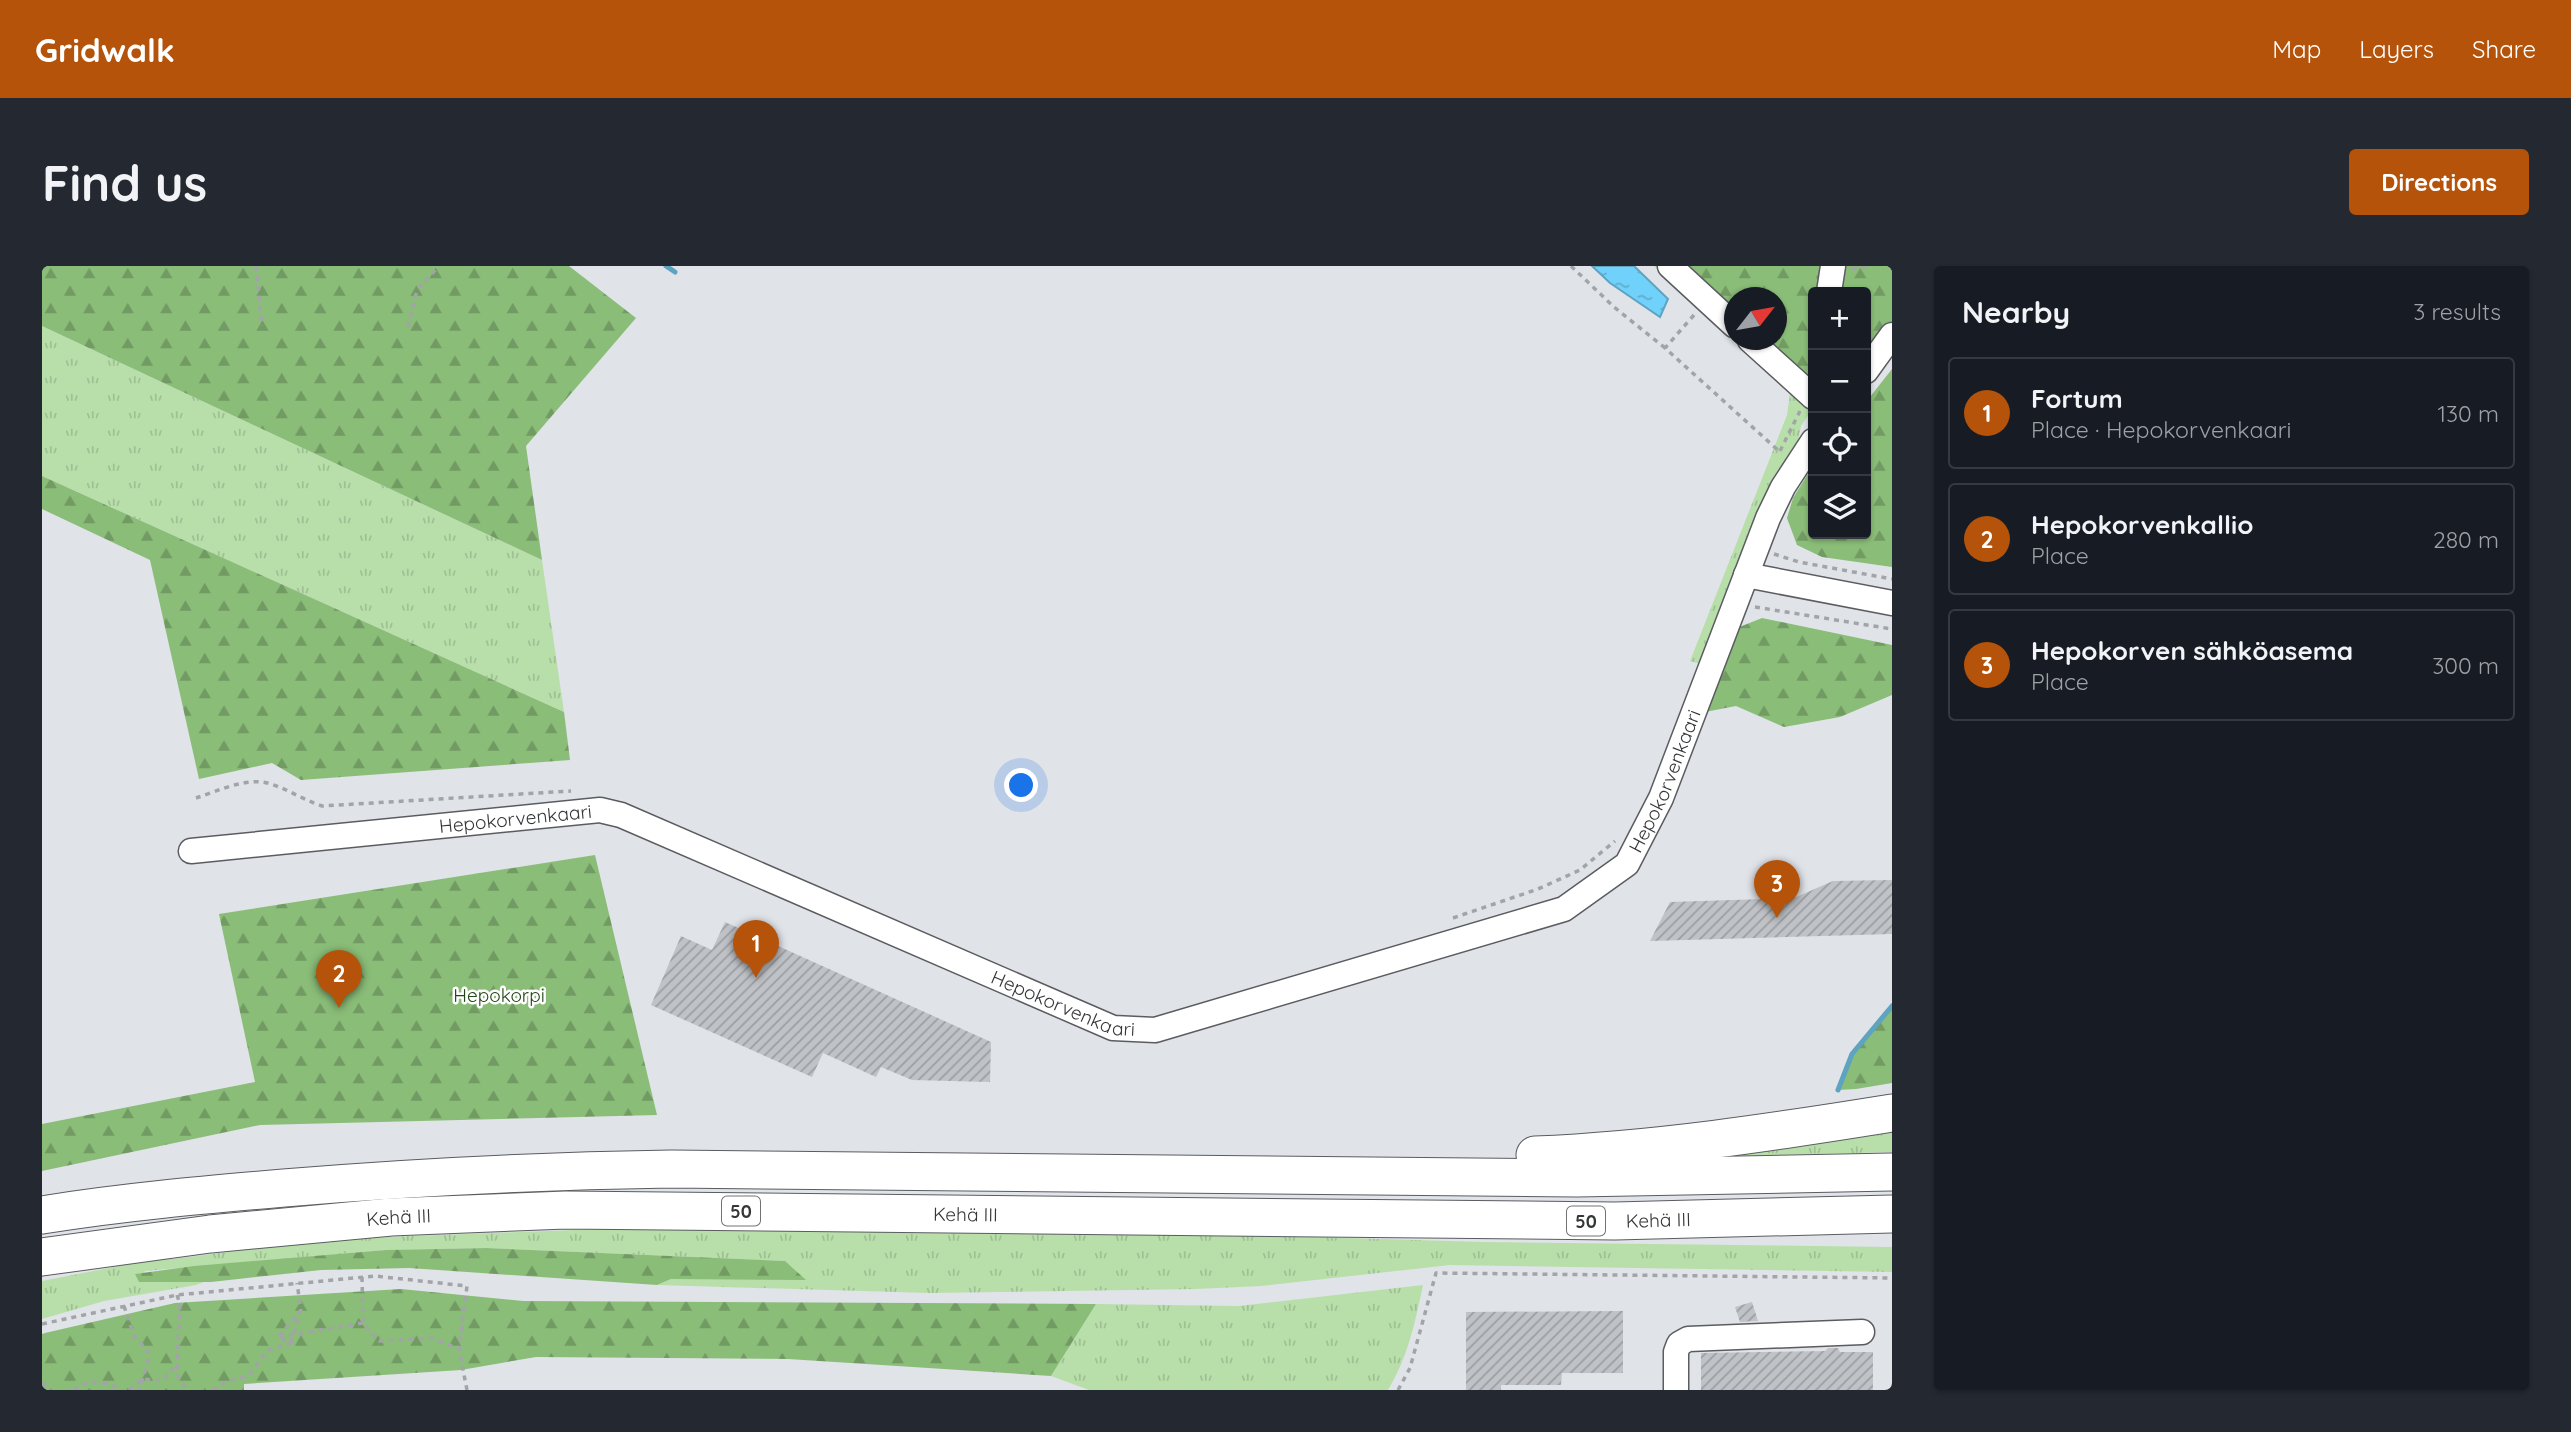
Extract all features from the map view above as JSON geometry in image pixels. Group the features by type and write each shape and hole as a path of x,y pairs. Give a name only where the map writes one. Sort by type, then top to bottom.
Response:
{"highway":[{"path":"1231,1176 1337,1161 1609,1150 1742,1138 1892,1113"},
{"name":"Kehä III","path":"42,1215 204,1195 430,1176 552,1171 671,1169 1577,1178 1892,1172"},
{"name":"Kehä III","path":"42,1257 210,1234 366,1220 566,1210 1615,1221 1892,1214"},
{"path":"1792,1218 1892,1235"}],"street":[{"path":"1670,266 1724,316"},
{"path":"1830,287 1833,266"},
{"path":"1871,364 1892,335"},
{"path":"1763,350 1808,385"},
{"name":"Hepokorvenkaari","path":"191,851 600,810 621,815 1113,1028 1155,1030 1564,909 1627,864 1661,798 1755,549 1783,487 1808,449"},
{"path":"1746,575 1892,603"},
{"path":"1676,1390 1676,1352 1679,1344 1688,1339 1862,1332"}],"path":[{"path":"256,266 262,326"},
{"path":"408,327 417,290 439,266"},
{"path":"1570,266 1780,452"},
{"path":"1665,348 1707,300"},
{"path":"1774,464 1808,396"},
{"path":"1755,549 1800,562 1892,579"},
{"path":"1735,604 1892,629"},
{"path":"196,798 248,783 269,783 300,799 322,806 575,791"},
{"path":"1452,919 1538,889 1580,870 1615,841 1621,830"},
{"path":"1398,1390 1410,1368 1436,1273 1892,1278"},
{"path":"42,1324 177,1295 362,1277 375,1276 467,1286 459,1349 467,1390"},
{"path":"362,1277 363,1323 379,1340 432,1338 459,1349"},
{"path":"291,1343 301,1310 298,1283"},
{"path":"177,1295 180,1304 178,1377 187,1390"},
{"path":"124,1306 134,1336 148,1351 139,1390"},
{"path":"278,1337 301,1310"},
{"path":"278,1337 363,1323"},
{"path":"278,1337 291,1343"},
{"path":"214,1390 224,1383 249,1374 267,1351 291,1343"},
{"path":"129,1390 143,1379 160,1381 177,1365"},
{"path":"42,1381 50,1390"},
{"path":"74,1390 81,1384 97,1381 113,1385 119,1390"}],"green space":[{"path":"42,266 569,266 636,318 526,446 542,560 42,326"},
{"path":"1654,266 1665,266 1724,322 1724,332"},
{"path":"1680,266 1892,266 1892,321 1871,351 1871,287 1808,287 1808,385 1769,350 1787,350 1787,287 1724,287 1724,308"},
{"path":"42,326 542,560 564,712 42,476"},
{"path":"1743,350 1754,350 1808,403 1808,416 1801,426 1795,458 1700,664 1690,661 1787,415 1790,394"},
{"path":"1892,369 1892,567 1822,557 1797,545 1787,518 1793,498 1808,474 1808,539 1871,539 1871,396"},
{"path":"42,476 564,712 570,760 301,780 272,763 199,779 150,560 42,509"},
{"path":"1762,618 1892,645 1892,695 1840,717 1784,727 1736,706 1705,712 1737,628"},
{"name":"Hepokorpi","path":"595,855 657,1115 260,1125 42,1171 42,1124 255,1082 219,914"},
{"path":"1892,1006 1892,1083 1838,1090 1852,1054"},
{"path":"1892,1128 1892,1152 1658,1158"},
{"path":"600,1229 847,1229 1892,1247 1892,1272 1450,1265 1261,1286 930,1293 657,1285 671,1279 785,1261 486,1248 386,1250 145,1271 139,1282 204,1282 104,1301 42,1319 42,1281 155,1259 174,1259 285,1244 386,1237"},
{"path":"486,1248 785,1261 806,1280 671,1279 657,1285 409,1268 321,1270 211,1282 139,1282 135,1274 194,1266 386,1250"},
{"path":"1423,1285 1406,1352 1388,1390 1089,1390 1051,1376 1096,1304 1239,1306"},
{"path":"401,1289 523,1301 1096,1304 1051,1376 788,1359 536,1357 461,1370 244,1384 244,1390 42,1390 42,1334 45,1333 175,1303"}],"water":[{"path":"1592,266 1634,266 1668,299 1660,317 1610,283"}],"building":[{"path":"1892,880 1892,934 1650,941 1670,902 1794,898 1833,881"},
{"path":"725,922 991,1042 990,1082 912,1080 881,1067 876,1077 823,1053 812,1077 651,1005 681,936 712,950"},
{"path":"1752,1302 1758,1321 1740,1322 1735,1307"},
{"path":"1623,1311 1623,1373 1562,1373 1561,1385 1501,1385 1501,1390 1466,1390 1466,1312"},
{"path":"1828,1348 1838,1348 1840,1352 1873,1352 1873,1390 1701,1390 1701,1353 1825,1351"}],"waterway":[{"path":"666,266 675,272"},
{"path":"1838,1090 1852,1054 1892,1006"}],"place":[{"name":"Hepokorven sähköasema","path":"1777,918"},
{"name":"Fortum","path":"756,978"},
{"name":"Hepokorvenkallio","path":"339,1008"}]}
